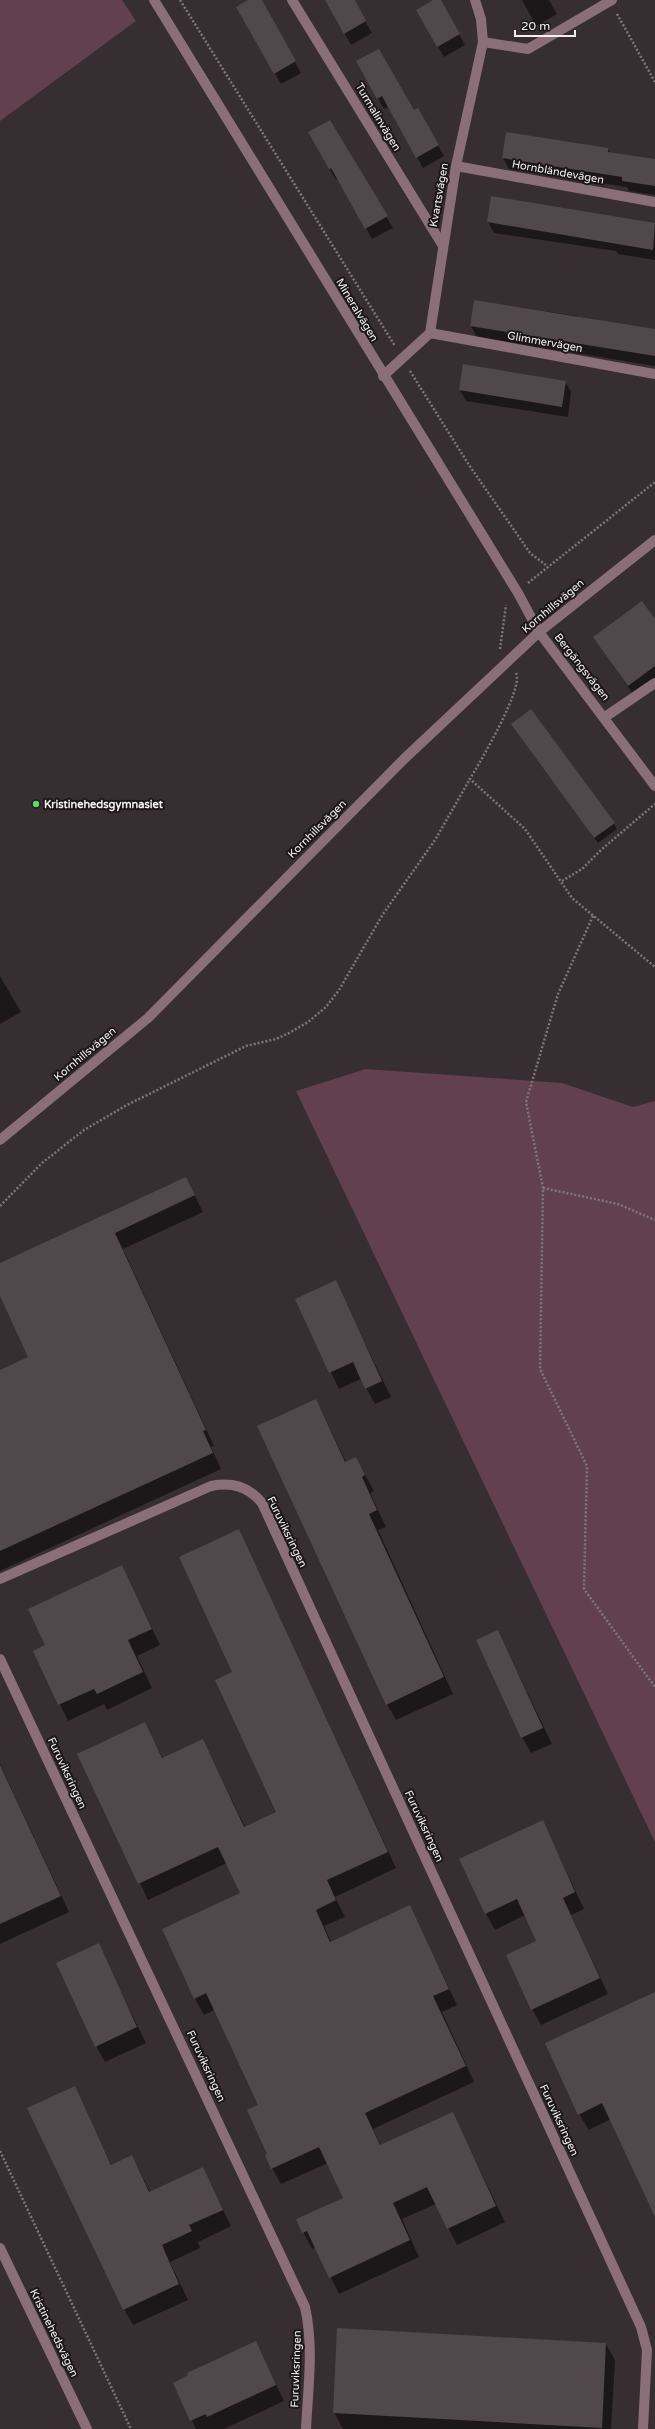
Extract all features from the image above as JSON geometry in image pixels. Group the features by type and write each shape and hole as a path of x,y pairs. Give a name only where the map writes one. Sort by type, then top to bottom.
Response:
{"street":[{"name":"Mineralvägen","path":"154,0 383,376 518,593 539,632"},
{"name":"Turmalinvägen","path":"292,0 443,246"},
{"name":"Kvartsvägen","path":"430,333 456,166 483,42 481,19 475,0"},
{"path":"483,42 528,49 611,0"},
{"name":"Hornbländevägen","path":"456,166 655,202"},
{"path":"383,376 430,333"},
{"name":"Glimmervägen","path":"430,333 655,374"},
{"name":"Kornhillsvägen","path":"0,1140 148,1018 404,759 509,662 539,632 655,540"},
{"name":"Bergängsvägen","path":"539,632 605,717 655,786"},
{"name":"Bergängsvägen","path":"605,717 655,683"},
{"name":"Furuviksringen","path":"0,1579 211,1486 222,1484 240,1486 249,1490 262,1503 641,2327 647,2350 643,2429"},
{"name":"Furuviksringen","path":"0,1659 305,2307 310,2329 306,2429"},
{"name":"Kristinehedsvägen","path":"0,2248 87,2429"}],"path":[{"path":"180,0 468,465 530,553 547,566"},
{"path":"611,0 634,46 655,82"},
{"path":"0,1206 42,1163 84,1130 127,1104 246,1046 276,1039 289,1033 308,1022 326,1007 339,990 383,914 435,840 470,779 516,688 518,674 499,646 506,605 547,566 655,482"},
{"path":"470,779 525,829 562,881 572,898 655,967"},
{"path":"562,881 582,869 602,849 655,804"},
{"path":"594,916 558,994 526,1102 543,1188 540,1369 587,1466 584,1589 655,1687"},
{"path":"543,1188 618,1204 655,1220"},
{"path":"0,2151 131,2429"}],"shaded area":[{"path":"0,0 122,0 136,21 0,121"},
{"path":"366,1069 562,1083 633,1107 655,1101 655,1842 296,1091"}],"building":[{"path":"248,0 262,0 296,61 274,74 236,7"},
{"path":"325,0 355,0 366,21 344,34"},
{"path":"433,0 441,0 460,34 437,47 416,10"},
{"path":"379,49 414,110 418,108 439,145 416,158 382,96 377,99 356,61"},
{"path":"330,120 388,216 365,229 331,168 329,169 308,132"},
{"path":"506,132 608,148 608,152 655,159 655,186 622,181 622,177 502,158"},
{"path":"491,196 655,223 653,250 487,222"},
{"path":"474,300 655,329 655,356 470,326"},
{"path":"463,364 566,381 562,407 459,390"},
{"path":"642,601 655,619 655,666 628,686 593,637"},
{"path":"531,709 615,823 594,838 511,724"},
{"path":"186,1177 195,1195 115,1233 206,1430 203,1431 213,1453 0,1551 0,1370 28,1357 0,1296 0,1263"},
{"path":"336,1280 382,1381 365,1389 353,1362 329,1373 295,1299"},
{"path":"316,1399 345,1462 356,1457 365,1475 362,1477 377,1510 369,1514 444,1677 386,1705 257,1426"},
{"path":"239,1529 388,1852 327,1880 336,1900 316,1910 330,1942 410,1905 449,1989 433,1996 466,2066 365,2113 380,2145 453,2112 496,2206 447,2229 427,2187 393,2203 410,2240 329,2278 307,2231 302,2233 296,2219 343,2198 319,2147 271,2169 265,2155 267,2154 247,2110 258,2105 206,1993 194,1999 162,1929 240,1893 218,1847 138,1884 77,1754 145,1722 162,1758 203,1739 244,1827 276,1812 215,1680 232,1672 179,1557"},
{"path":"122,1565 152,1629 128,1640 143,1672 97,1694 94,1689 58,1705 33,1651 45,1645 28,1609"},
{"path":"498,1630 543,1728 521,1738 476,1640"},
{"path":"0,1765 61,1896 0,1924"},
{"path":"543,1820 575,1892 563,1898 600,1978 531,2010 506,1955 536,1941 517,1899 485,1914 459,1859"},
{"path":"99,1943 137,2027 95,2047 56,1963"},
{"path":"655,1992 655,2217 602,2103 578,2115 545,2043"},
{"path":"75,2086 111,2165 132,2155 149,2192 203,2167 223,2210 189,2225 192,2231 162,2245 179,2284 123,2310 27,2108"},
{"path":"337,2328 606,2343 602,2428 333,2413"},
{"path":"256,2341 276,2385 207,2417 206,2414 190,2421 173,2383 188,2375 187,2373"}],"place":[{"name":"Kristinehedsgymnasiet","path":"36,804"}]}
